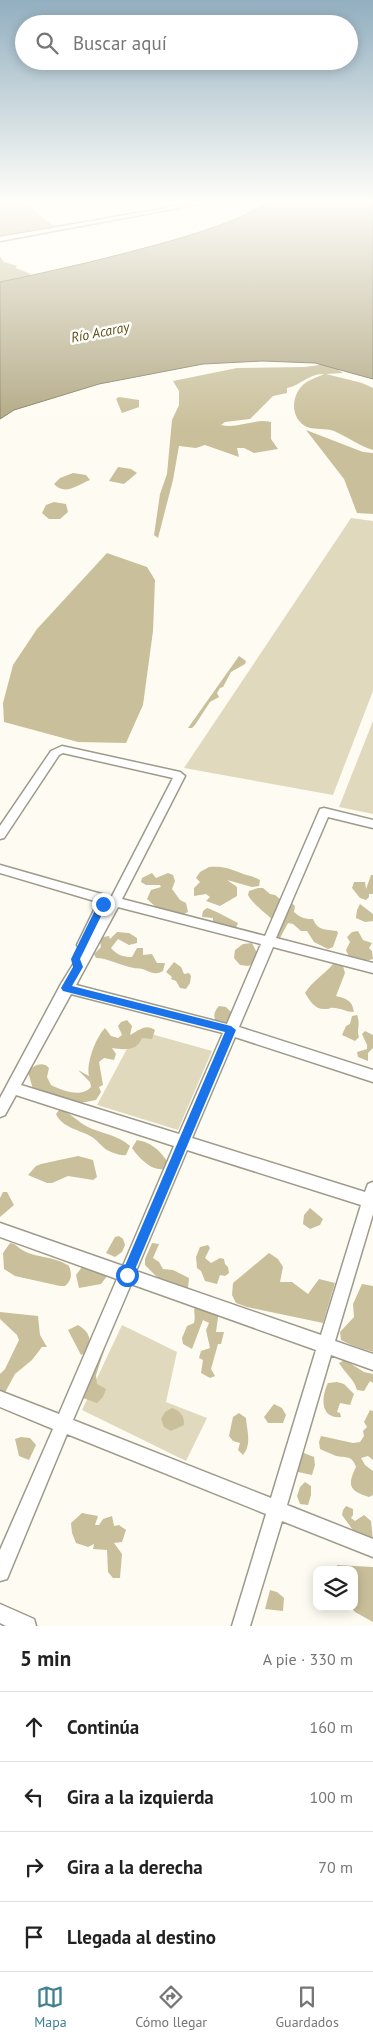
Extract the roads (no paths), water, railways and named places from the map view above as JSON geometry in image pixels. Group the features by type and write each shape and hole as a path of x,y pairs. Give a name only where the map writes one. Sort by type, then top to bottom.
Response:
{"street":[{"path":"0,835 55,753 62,749 180,776 115,902 0,1111"},
{"path":"0,1572 324,812 373,824"},
{"path":"0,869 97,896 104,900 76,959 78,967"},
{"path":"115,902 373,968"},
{"path":"66,988 231,1030 373,1076"},
{"path":"12,1088 372,1197 241,1626"},
{"path":"0,1230 373,1362"},
{"path":"0,1399 373,1548"},
{"path":"0,1613 27,1626"}],"water":[{"name":"Río Acaray","path":"19,278 373,278 373,379 315,363 262,361 203,364 99,384 14,410 0,419 0,282"}]}
